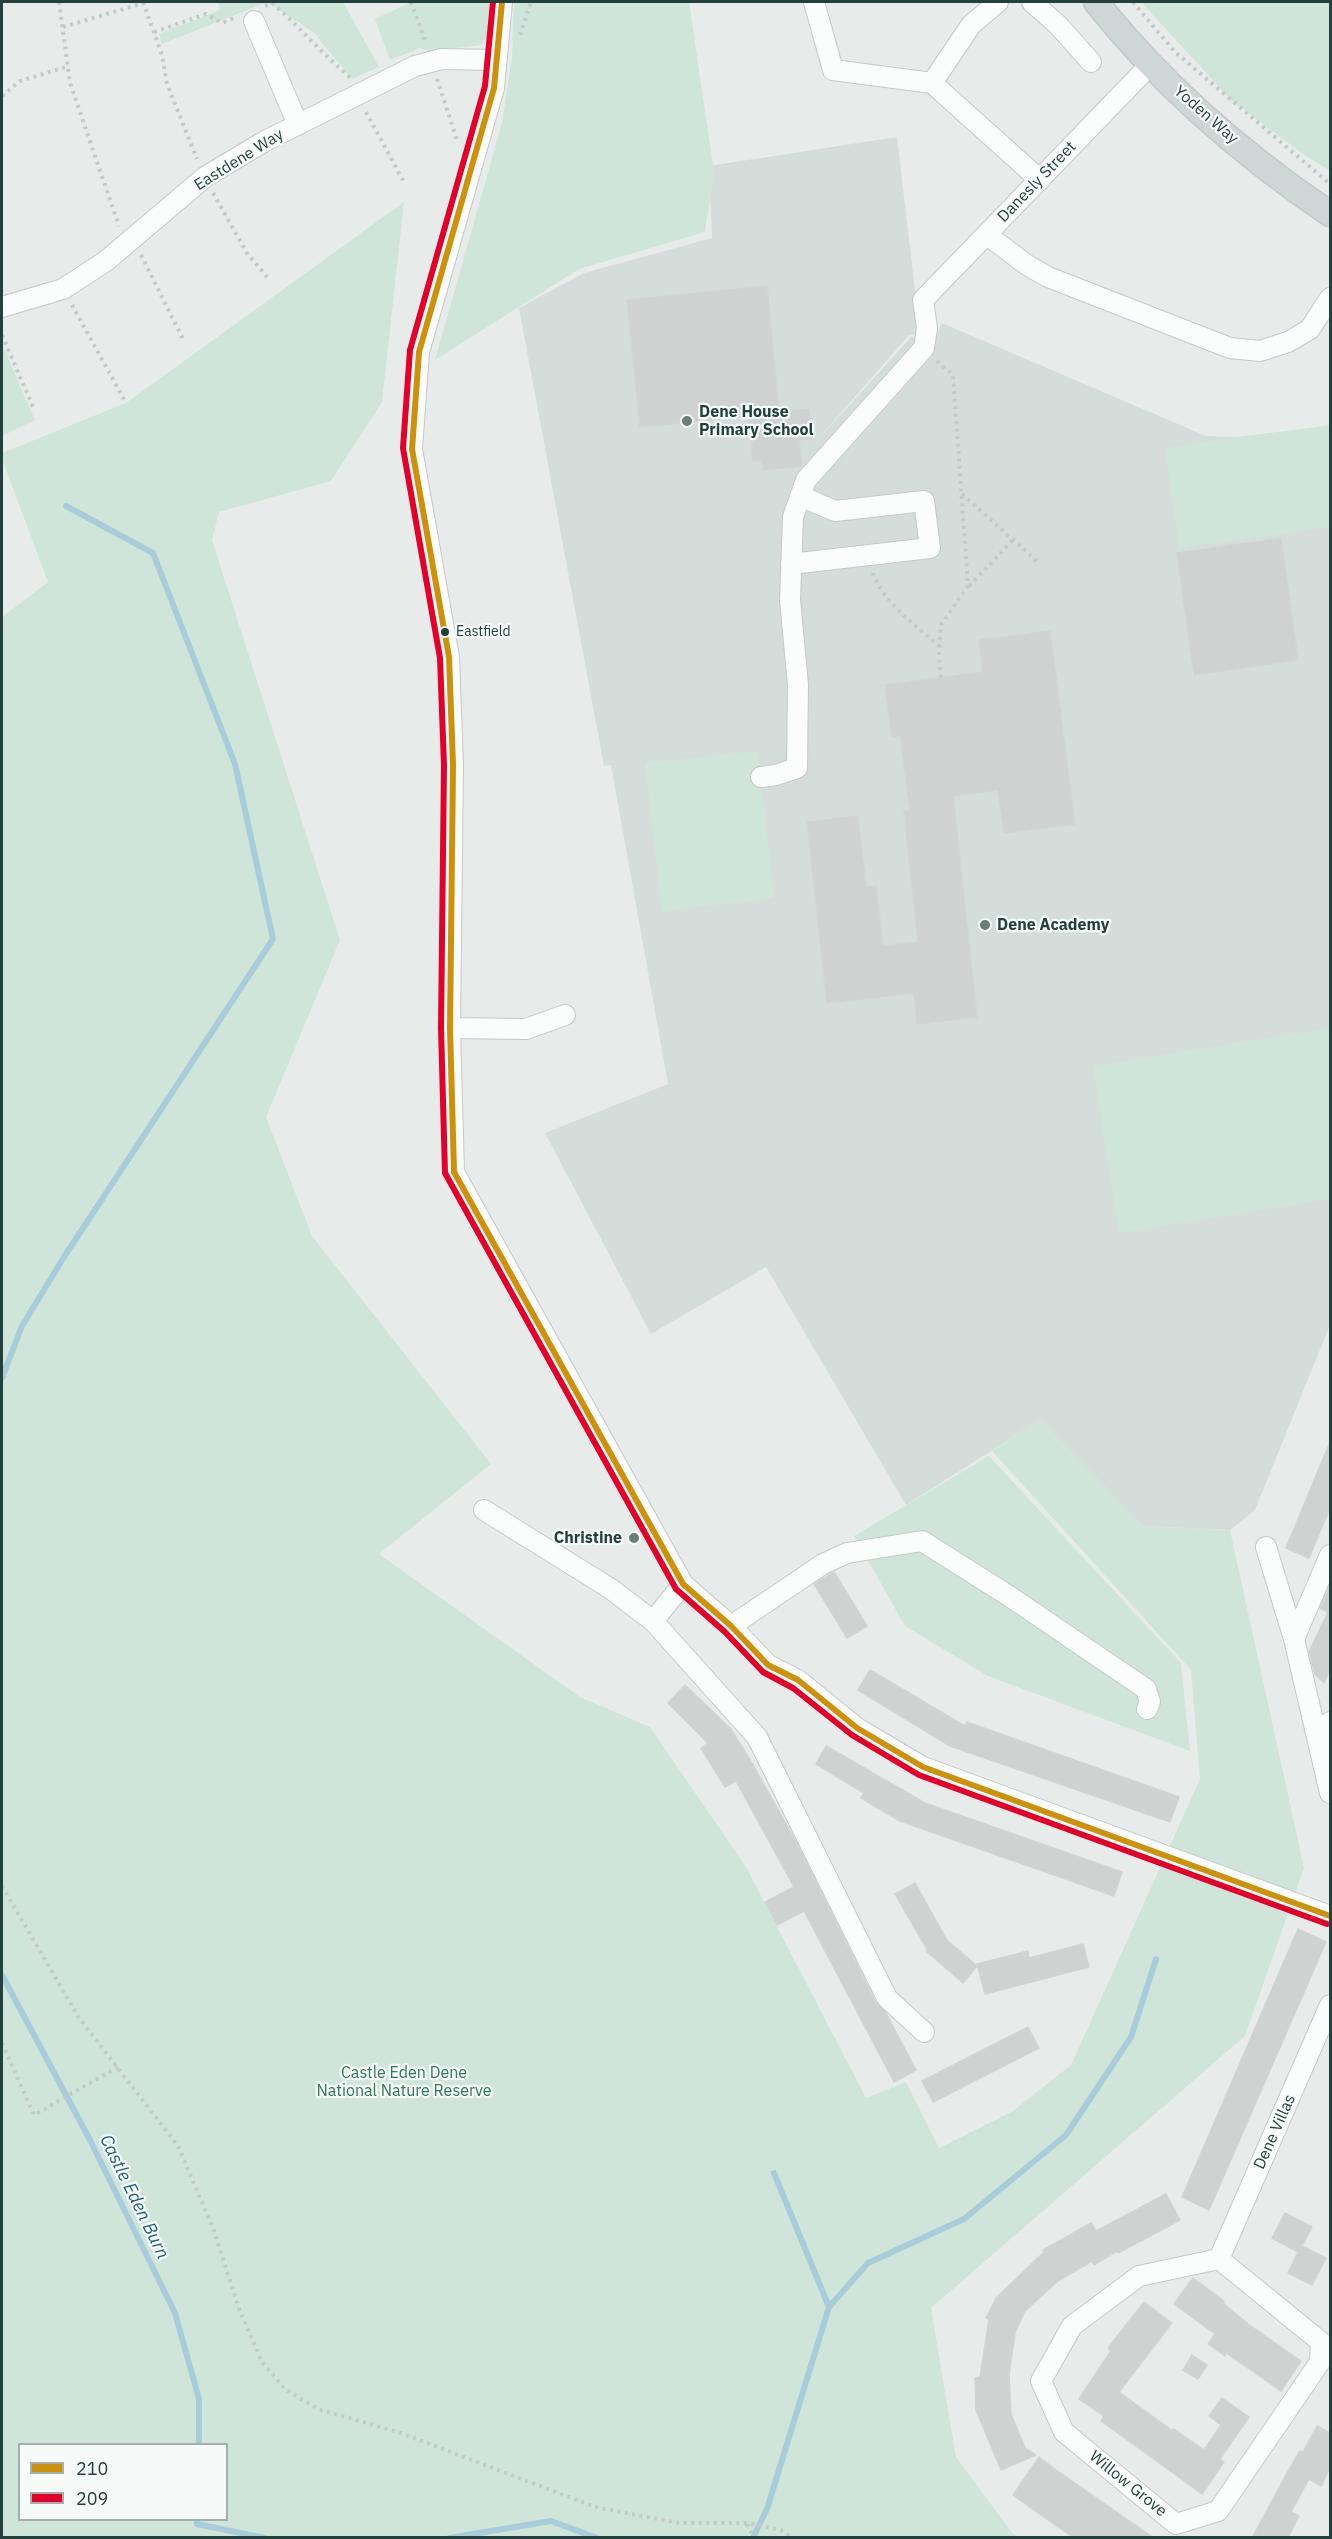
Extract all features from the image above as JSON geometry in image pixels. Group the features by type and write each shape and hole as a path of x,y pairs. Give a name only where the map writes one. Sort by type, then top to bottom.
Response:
{"main road":[{"name":"Yoden Way","path":"1096,2 1126,40 1174,89 1290,187 1330,214"}],"street":[{"path":"502,2 494,88 419,352 412,449 449,657 453,765 450,1028 454,1172 683,1584 731,1626 768,1665 798,1680 857,1728 923,1767 1330,1916"},
{"path":"814,2 833,70 932,82 1040,180"},
{"path":"932,82 971,25 998,2"},
{"path":"1032,2 1058,25 1091,62"},
{"path":"252,16 298,125"},
{"name":"Eastdene Way","path":"2,307 63,288 106,261 205,177 265,141 415,66 442,59 496,60"},
{"name":"Danesly Street","path":"924,348 927,328 924,300 1150,64"},
{"path":"987,235 1027,266 1048,277 1230,348 1260,351 1288,342 1310,329 1330,298"},
{"path":"760,777 776,775 797,768 798,685 790,600 791,564 793,517 806,480 924,348"},
{"path":"791,564 930,548 924,501 835,511 801,496"},
{"path":"450,1028 526,1029 565,1014"},
{"path":"484,1510 612,1589 653,1621 757,1737 887,1998 924,2032"},
{"path":"731,1626 824,1564 847,1553 922,1541 1146,1689 1150,1702 1147,1709"},
{"path":"1266,1547 1294,1639 1330,1793"},
{"path":"1294,1639 1330,1555"},
{"path":"653,1621 683,1584"},
{"path":"1320,1747 1330,1722"},
{"name":"Dene Villas","path":"1219,2259 1330,2005"},
{"name":"Willow Grove","path":"1219,2259 1326,2339 1320,2362 1218,2511 1176,2531 1064,2432 1041,2381 1072,2326 1139,2276 1219,2259"}],"path":[{"path":"59,2 66,67 129,241 184,341"},
{"path":"63,27 143,2 162,55 167,84 190,146 247,253 268,278"},
{"path":"411,2 459,146"},
{"path":"1133,2 1175,52 1330,184"},
{"path":"154,32 206,14 222,23 252,16 272,3 300,27 322,54 362,93 405,184"},
{"path":"2,96 20,81 66,67"},
{"path":"63,288 126,403"},
{"path":"2,336 33,407"},
{"path":"924,348 953,375 968,586"},
{"path":"962,494 1040,564"},
{"path":"941,678 939,646 941,625 968,586 1013,540"},
{"path":"868,555 877,585 915,626 939,646"},
{"path":"2,1886 79,2018 178,2146 214,2231 240,2309 262,2362 286,2390 318,2409 398,2432 596,2507 679,2523 747,2523 781,2530 794,2538"},
{"path":"2,2043 34,2115 118,2067"},
{"path":"747,2523 754,2538"}],"shaded area":[{"name":"Dene Academy","path":"897,137 920,333 909,335 814,444 911,337 937,334 942,323 1206,436 1236,437 1330,426 1330,1325 1255,1510 1230,1530 1143,1526 1040,1420 906,1505 766,1267 651,1334 545,1133 668,1084 611,765 604,766 519,308 584,273 712,238 709,166"}],"green space":[{"path":"218,2 267,2 162,44 159,34 220,10"},
{"path":"267,2 343,2 379,67 352,79 313,32"},
{"path":"411,2 494,2 492,29 482,45 430,51 420,48 390,60 375,19"},
{"path":"514,2 689,2 714,172 705,232 579,269 435,360 502,123 512,56"},
{"path":"1141,2 1330,2 1330,171 1232,101"},
{"name":"Castle Eden Dene National Nature Reserve","path":"404,202 382,402 331,481 219,512 212,540 340,940 266,1117 312,1236 491,1464 379,1554 580,1697 650,1727 746,1867 866,2098 906,2082 939,2148 1013,2111 1071,2065 1200,1779 1191,1670 992,1451 1040,1420 1143,1526 1230,1530 1304,1868 1245,2036 931,2308 956,2457 1013,2534 1019,2537 2,2537 2,617 48,582 2,459 2,453 126,403"},
{"path":"2,344 35,420 2,436"},
{"path":"1330,425 1330,527 1179,548 1165,448"},
{"path":"758,751 774,898 662,911 645,763"},
{"path":"1330,1028 1330,1199 1119,1233 1093,1066"},
{"path":"989,1456 1181,1663 1190,1751 988,1676 905,1626 854,1536"}],"building":[{"path":"767,286 779,412 809,409 812,439 799,440 802,466 763,470 763,460 753,461 749,416 640,427 627,300"},
{"path":"1281,538 1298,660 1194,675 1177,553"},
{"path":"1050,631 1075,824 1004,833 998,790 953,796 977,1017 917,1024 914,993 827,1003 807,822 858,816 866,887 876,886 883,946 918,942 904,811 910,810 900,735 892,737 885,685 983,672 979,640"},
{"path":"1330,1442 1330,1508 1309,1558 1286,1548"},
{"path":"834,1572 867,1626 847,1638 814,1584"},
{"path":"1329,1588 1330,1669 1324,1683 1315,1674 1309,1652 1328,1612 1320,1608"},
{"path":"870,1670 965,1726 967,1722 1179,1797 1170,1822 950,1746 858,1690"},
{"path":"685,1685 731,1729 756,1770 795,1840 876,2003 886,2013 916,2070 894,2082 804,1911 777,1925 765,1902 794,1887 736,1781 725,1787 701,1748 708,1743 668,1703"},
{"path":"826,1746 925,1803 1122,1872 1114,1896 900,1821 861,1798 864,1793 816,1764"},
{"path":"915,1883 947,1940 977,1966 963,1983 926,1951 927,1949 895,1894"},
{"path":"1298,1929 1326,1942 1209,2210 1182,2197"},
{"path":"1083,1944 1089,1967 985,1994 977,1964 1028,1951 1029,1958"},
{"path":"1028,2027 1039,2048 933,2102 922,2081"},
{"path":"1166,2194 1180,2220 1094,2265 1092,2261 1058,2281 1025,2311 1015,2333 1009,2375 1011,2414 1025,2448 1036,2455 1001,2470 976,2410 975,2378 980,2377 989,2319 986,2318 996,2298 1044,2252 1043,2250 1091,2223 1096,2231"},
{"path":"1285,2213 1312,2227 1302,2246 1326,2258 1312,2285 1288,2273 1298,2252 1272,2238"},
{"path":"1193,2278 1224,2301 1223,2303 1248,2324 1301,2361 1281,2391 1226,2353 1225,2356 1208,2344 1215,2334 1174,2304"},
{"path":"1144,2302 1172,2323 1119,2392 1204,2450 1221,2425 1209,2416 1222,2398 1249,2417 1220,2459 1224,2462 1202,2494 1101,2421 1104,2416 1079,2399 1111,2351 1108,2348"},
{"path":"1192,2355 1207,2365 1198,2379 1183,2370"},
{"path":"1317,2426 1330,2433 1330,2468 1321,2486 1309,2479 1291,2512 1299,2516 1288,2538 1252,2538 1287,2473 1300,2451 1303,2452"},
{"path":"1039,2457 1154,2538 1074,2538 1038,2513 1013,2495"}],"waterway":[{"path":"2,1378 22,1326 64,1257 273,939 235,764 153,553 66,506"},
{"path":"753,2538 767,2509 829,2307 868,2263 964,2219 1066,2135 1131,2037 1156,1959"},
{"name":"Castle Eden Burn","path":"2,1975 90,2140 175,2313 199,2399 199,2443"},
{"path":"774,2173 829,2307"},
{"name":"Castle Eden Burn","path":"197,2521 197,2524 265,2538"},
{"name":"Castle Eden Burn","path":"449,2538 551,2521 597,2538"}],"transit line":[{"name":"209","path":"493,2 485,86 410,350 403,448 440,658 444,765 441,1028 445,1173 676,1589 725,1632 763,1672 793,1688 852,1735 919,1775 1327,1924"},
{"name":"210","path":"502,2 494,88 419,352 412,449 449,657 453,765 450,1028 454,1172 683,1584 731,1626 768,1665 798,1680 857,1728 923,1767 1330,1916"}],"place":[{"name":"Dene House Primary School","path":"687,421"},
{"name":"Eastfield","path":"445,632"},
{"name":"Dene Academy","path":"985,925"},
{"name":"Christine","path":"634,1538"}]}
